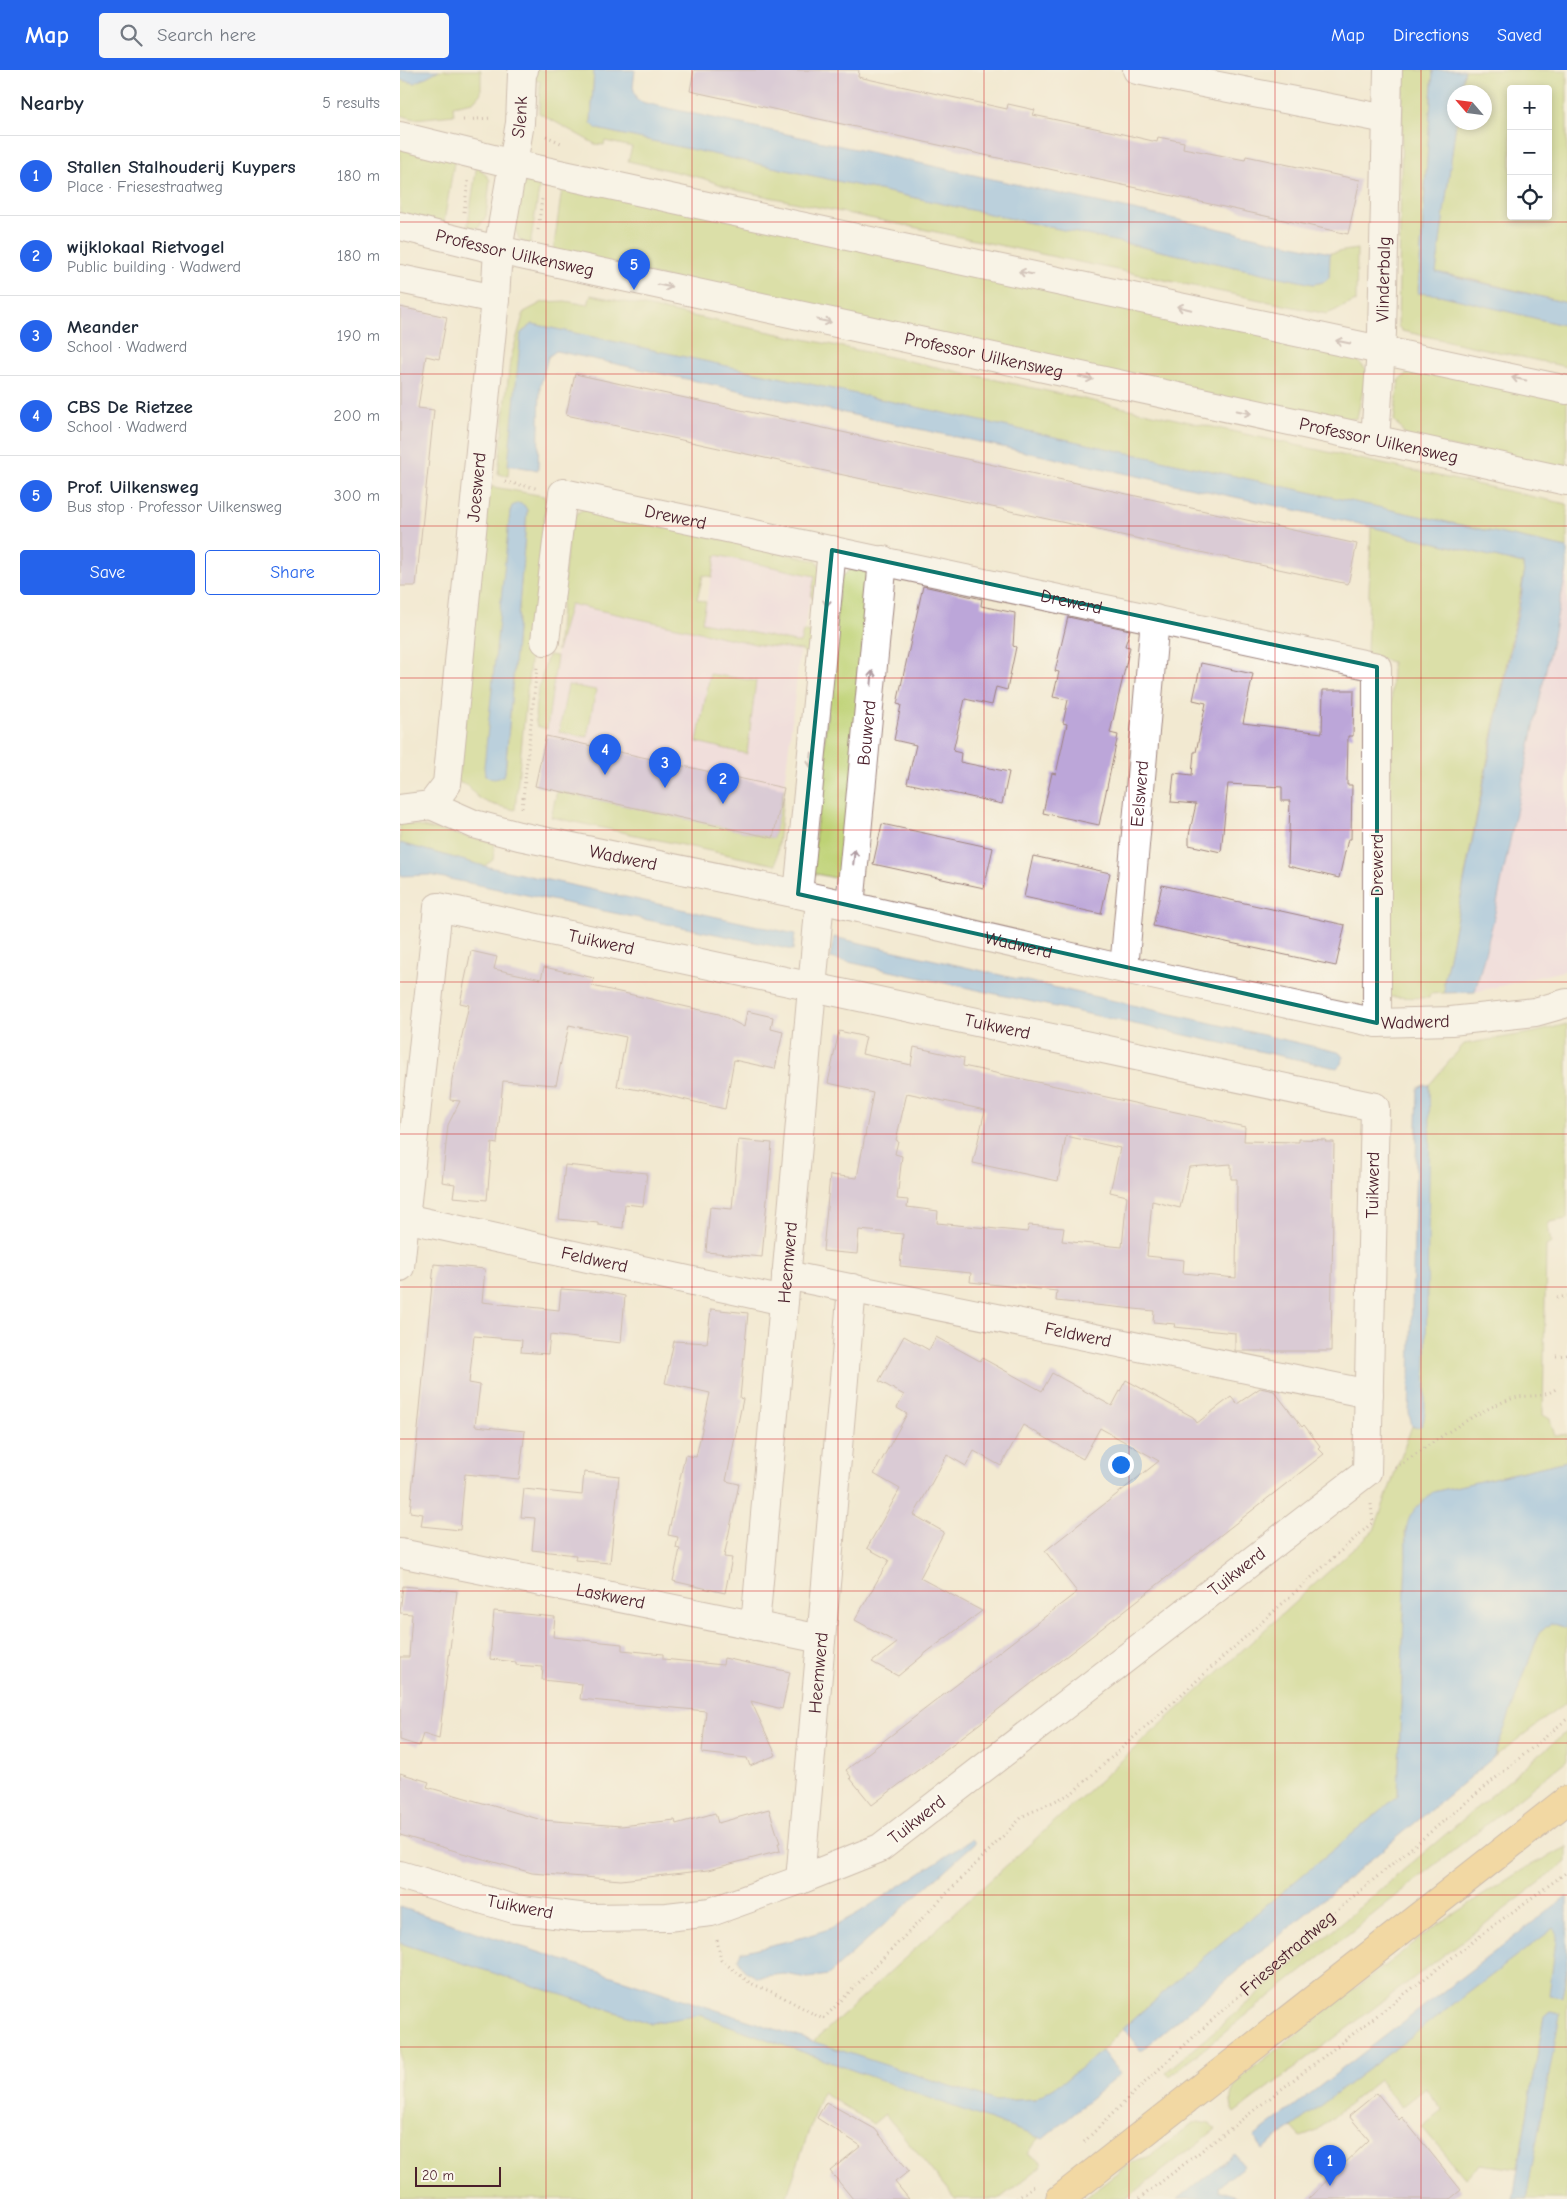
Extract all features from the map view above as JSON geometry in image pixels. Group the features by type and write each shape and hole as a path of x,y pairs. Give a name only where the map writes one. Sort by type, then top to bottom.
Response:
{"main road":[{"path":"1060,2199 1567,1800"}],"street":[{"name":"Slenk","path":"513,164 520,123 522,73 524,70"},
{"path":"1137,70 1386,119"},
{"name":"Vlinderbalg","path":"1375,440 1381,350 1388,70"},
{"path":"400,136 513,164 1567,390"},
{"name":"Joeswerd","path":"431,805 447,784 495,300 498,250 513,164"},
{"name":"Professor Uilkensweg","path":"400,226 534,258 1567,480"},
{"path":"400,279 495,300"},
{"path":"544,641 563,493"},
{"name":"Drewerd","path":"563,493 883,560 1377,668 1377,1023"},
{"path":"809,897 832,550"},
{"name":"Bouwerd","path":"850,906 883,560"},
{"name":"Eelswerd","path":"1124,968 1155,619"},
{"path":"400,809 431,805"},
{"name":"Wadwerd","path":"431,805 474,824 519,836 809,897 1377,1023 1451,1021 1535,1012 1567,1004"},
{"name":"Heemwerd","path":"756,1626 812,985 809,897"},
{"name":"Tuikwerd","path":"400,1267 438,906 1375,1107 1367,1472 880,1848 800,1880 711,1912 667,1917 623,1919 550,1914 514,1909 400,1875"},
{"name":"Feldwerd","path":"405,1218 785,1288 852,1288 1369,1394"},
{"name":"Heemwerd","path":"800,1880 852,1288"},
{"name":"Laskwerd","path":"400,1553 821,1639"}],"path":[{"path":"460,241 477,119 496,117 520,123 567,146"},
{"path":"534,258 551,138"},
{"path":"477,477 563,493"},
{"path":"519,836 533,696"},
{"path":"1556,1298 1567,1296"},
{"path":"1556,1356 1567,1354"},
{"path":"711,1912 721,1960 750,1983 777,1994 823,2019 1023,1816 1072,1793 1373,1522 1367,1472 1391,1470 1471,1418 1513,1398 1544,1396 1556,1390"},
{"name":"Friesestraatweg","path":"1080,2146 1146,2079 1302,1940 1567,1719"},
{"path":"1139,2199 1458,1953 1567,1872"},
{"path":"1017,2199 1038,2182"}],"highlighted area":[{"path":"832,550 1377,667 1377,1023 798,894"}],"shaded area":[{"path":"716,555 815,576 801,643 784,788 773,838 535,786 546,736 557,651 569,603 700,632"},
{"path":"1567,569 1567,970 1475,992"}],"green space":[{"path":"439,70 481,70 481,93 473,102 453,106 454,115 414,119 400,115 400,80 415,83"},
{"path":"534,70 594,70 591,123 597,129 1313,284 1324,282 1329,278 1330,253 1357,249 1356,301 1327,314 736,190 702,178 628,161 632,147 605,141 604,145 595,144 539,113 540,81 528,80"},
{"path":"1403,70 1433,70 1418,293 1440,295 1567,326 1567,367 1402,331 1398,326"},
{"path":"1465,70 1567,70 1567,303 1436,272 1455,130 1492,130 1492,85 1461,85"},
{"path":"400,147 455,157 443,228 400,218"},
{"path":"477,164 490,180 486,216 479,227 467,230"},
{"path":"541,177 530,246 519,239 513,223 518,190 527,180"},
{"path":"563,181 1352,354 1367,371 1357,418 1332,421 553,253"},
{"path":"591,295 881,355 1567,504 1567,548 533,324 521,333 508,476 498,474 510,361 524,312 543,302 565,301 588,305"},
{"path":"1417,367 1567,399 1567,472 1407,437 1394,420 1399,380"},
{"path":"488,486 544,496 546,503 515,810 483,800 477,797 469,786 458,782","holes":["512,506 527,510 505,773 485,775 510,512"]},
{"path":"585,509 817,561 822,572 820,600 811,597 815,576 716,555 712,577 703,575 697,599 706,602 702,622 800,643 803,631 816,634 813,666 806,665 805,653 802,650 760,645 570,604 557,651 569,527 573,518"},
{"path":"1371,527 1523,564 1524,574 1444,982 1445,993 1430,994 1429,998 1389,997 1392,662 1367,655"},
{"path":"851,569 860,569 868,574 844,880 812,873 840,578"},
{"path":"548,655 557,656 547,729 537,726 535,710 538,690"},
{"path":"710,674 756,681 747,754 697,742"},
{"path":"568,685 596,690 587,737 559,732"},
{"path":"784,788 776,865 551,817 557,791 773,838"},
{"path":"400,822 495,843 493,860 484,866 400,843"},
{"path":"1567,1024 1567,1219 1550,1222 1548,1225 1551,1243 1546,1246 1543,1415 1550,1419 1555,1436 1567,1434 1567,1461 1433,1492 1405,1532 1406,1555 1398,1796 1205,1956 1123,2028 1102,2051 1064,2081 1035,2099 996,2101 813,2042 1374,1530 1412,1426 1415,1428 1428,1209 1429,1085 1464,1044 1536,1032"},
{"path":"1551,1623 1567,1628 1567,1702 1494,1757 1539,1633"},
{"path":"1567,1731 1567,1760 1170,2076 1166,2072"},
{"path":"1567,1847 1567,1862 1235,2113 1231,2101 1233,2089 1249,2071 1441,1922 1527,1867"},
{"path":"1554,1928 1557,1931 1550,1995 1562,1997 1567,1970 1567,2199 1526,2199 1559,2013 1550,2011 1544,2016 1518,2169 1480,2164 1465,2178 1422,2127 1443,2110 1425,2088 1401,2107 1379,2080 1315,2132 1301,2137 1292,2127"},
{"path":"400,1943 650,2023 700,2015 1039,2137 1028,2154 1041,2162 1042,2166 999,2199 955,2199 885,2114 873,2124 822,2092 786,2199 400,2199"},
{"path":"1193,2123 1210,2124 1216,2129 1126,2199 1084,2199 1132,2162 1148,2158"}],"water":[{"path":"400,70 439,70 415,83 400,80"},
{"path":"594,70 635,70 633,87 637,100 645,103 1330,253 1329,278 1324,282 1313,284 597,129 591,123"},
{"path":"1433,70 1465,70 1461,85 1447,85 1447,130 1455,130 1436,272 1567,303 1567,326 1440,295 1418,293"},
{"path":"533,324 1567,548 1567,569 1493,922 1475,992 1445,993 1444,982 1521,598 1524,574 1523,564 1351,522 556,351 548,357 540,387 538,470 508,465 521,333"},
{"path":"518,503 524,505 527,510 505,773 503,776 494,779 485,775 484,767 510,512 512,506"},
{"path":"400,843 484,866 795,934 793,950 430,875 400,876"},
{"path":"834,937 1338,1052 1343,1056 1341,1064 1337,1068 830,958"},
{"path":"1429,1085 1430,1127 1425,1413 1421,1426 1416,1427 1412,1426 1409,1413 1418,1088"},
{"path":"1567,1461 1567,1628 1551,1623 1539,1633 1494,1757 1141,2051 1123,2028 1205,1956 1398,1796 1406,1534 1412,1513 1433,1492"},
{"path":"972,1839 975,1843 828,1975 808,1978 784,1974 756,1977 744,1970 738,1959 741,1952 797,1939 829,1929 858,1913"},
{"path":"1567,1896 1567,1970 1562,1997 1549,1995 1557,1932 1554,1928 1263,2149 1254,2137"},
{"path":"400,1907 996,2101 1035,2099 1064,2081 1102,2051 1120,2074 1043,2139 700,2015 650,2023 400,1943"},
{"path":"1550,2011 1560,2015 1526,2199 1513,2199 1544,2016"},
{"path":"1234,2154 1244,2166 1218,2187 1219,2191 1241,2199 1178,2199"}],"building":[{"path":"694,70 859,70 858,77 1007,109 1008,104 1035,110 1033,115 1157,142 1158,137 1184,142 1183,148 1245,160 1246,156 1360,180 1348,234 690,91"},
{"path":"400,307 447,317 439,359 426,356 418,408 434,410 416,586 400,586"},
{"path":"575,374 1357,544 1348,584 566,415"},
{"path":"923,586 982,599 981,606 1015,613 1013,646 1016,647 1007,690 996,687 992,705 965,699 953,751 961,753 960,762 1009,772 1002,804 907,783 916,745 894,740 901,705 897,704"},
{"path":"1068,617 1130,630 1125,646 1130,647 1110,733 1118,735 1099,825 1043,813 1052,773 1056,774 1067,724 1063,723 1068,700 1053,697 1059,672 1055,671"},
{"path":"1201,663 1253,674 1243,723 1322,733 1323,690 1354,690 1353,736 1348,736 1347,785 1352,785 1351,839 1348,839 1339,878 1288,866 1290,801 1282,801 1282,787 1228,784 1221,852 1189,845 1189,835 1196,804 1171,802 1174,773 1192,775 1194,752 1196,752 1206,703 1193,700"},
{"path":"546,736 784,788 773,838 535,786"},
{"path":"882,824 993,848 984,888 873,864"},
{"path":"1033,856 1110,873 1101,914 1024,897"},
{"path":"1162,885 1345,925 1336,966 1153,926"},
{"path":"471,951 497,957 494,969 541,979 544,967 594,978 592,986 719,1014 744,1027 747,1011 773,1017 771,1029 783,1032 775,1069 734,1060 725,1109 639,1089 617,1086 626,1037 569,1025 556,1085 503,1081 497,1144 492,1143 487,1200 453,1197 455,1184 442,1182 448,1125 460,1101 450,1100 452,1079 469,1005 460,1003"},
{"path":"839,1031 866,1037 862,1054 911,1065 914,1047 964,1058 963,1066 1245,1127 1244,1141 1299,1142 1299,1139 1334,1142 1331,1351 1235,1351 1235,1333 1174,1327 1175,1324 1153,1322 1154,1311 1056,1301 1057,1291 970,1282 971,1273 900,1266 903,1234 859,1230 857,1254 823,1251 830,1175 857,1178 873,1093 828,1083","holes":["907,1093 985,1110 973,1163 1058,1181 1066,1136 1120,1148 1110,1192 1127,1196 1122,1247 1062,1241 1064,1228 1029,1225 1027,1232 937,1223 938,1211 907,1207 908,1200 897,1199 902,1156 895,1154 898,1141 896,1140","1231,1164 1231,1179 1237,1179 1236,1278 1183,1273 1184,1260 1147,1256 1152,1201 1180,1208 1189,1167"]},
{"path":"738,1140 772,1143 762,1257 706,1252 710,1207 732,1209"},
{"path":"565,1165 647,1173 643,1206 625,1204 623,1228 559,1219"},
{"path":"434,1264 485,1269 482,1302 559,1310 561,1289 604,1292 625,1296 621,1343 550,1335 548,1354 521,1352 522,1340 474,1336 469,1383 480,1385 475,1426 525,1431 519,1479 465,1474 460,1530 421,1526 423,1514 410,1512"},
{"path":"711,1309 748,1313 740,1398 743,1399 726,1481 739,1484 724,1557 732,1558 725,1593 673,1581 680,1549 676,1548 678,1537 668,1535 685,1455 696,1457 710,1393 665,1383 674,1341 707,1343"},
{"path":"904,1336 929,1350 936,1337 980,1361 982,1358 1042,1391 1052,1373 1112,1406 1126,1380 1193,1417 1197,1423 1231,1397 1237,1404 1260,1388 1274,1391 1302,1427 1304,1425 1320,1446 1318,1448 1324,1454 995,1712 872,1805 850,1778 846,1770 1077,1592 1045,1551 1159,1461 1100,1428 1083,1459 1023,1425 1001,1466 974,1451 966,1466 947,1455 914,1515 944,1532 920,1578 982,1611 898,1676 872,1662 897,1643 855,1620 889,1560 867,1548 900,1489 874,1474 907,1414 897,1408 904,1395 879,1381"},
{"path":"584,1472 619,1476 610,1563 575,1560 576,1555 532,1550 535,1518 521,1517 524,1489 582,1495"},
{"path":"403,1586 457,1591 439,1739 423,1734 419,1746 400,1740 400,1657 409,1657 412,1614 400,1613"},
{"path":"494,1611 555,1617 553,1637 622,1644 622,1650 663,1654 663,1659 723,1665 724,1658 790,1672 782,1709 751,1701 776,1755 750,1766 747,1758 702,1753 706,1711 580,1699 582,1684 542,1680 543,1667 516,1665 516,1662 490,1659"},
{"path":"400,1773 429,1782 427,1787 542,1820 621,1826 675,1820 676,1824 715,1813 718,1823 769,1809 780,1843 778,1843 780,1851 708,1870 621,1880 532,1873 400,1835"},
{"path":"1377,2093 1399,2120 1402,2117 1461,2190 1450,2199 1308,2199 1369,2140 1349,2116"},
{"path":"826,2102 875,2129 909,2171 895,2182 909,2199 853,2199 830,2171 861,2146 817,2118"}],"place":[{"name":"Prof. Uilkensweg","path":"634,290"},
{"name":"CBS De Rietzee","path":"605,775"},
{"name":"Meander","path":"665,788"},
{"name":"wijklokaal Rietvogel","path":"723,804"},
{"name":"Stallen Stalhouderij Kuypers","path":"1330,2186"}]}
